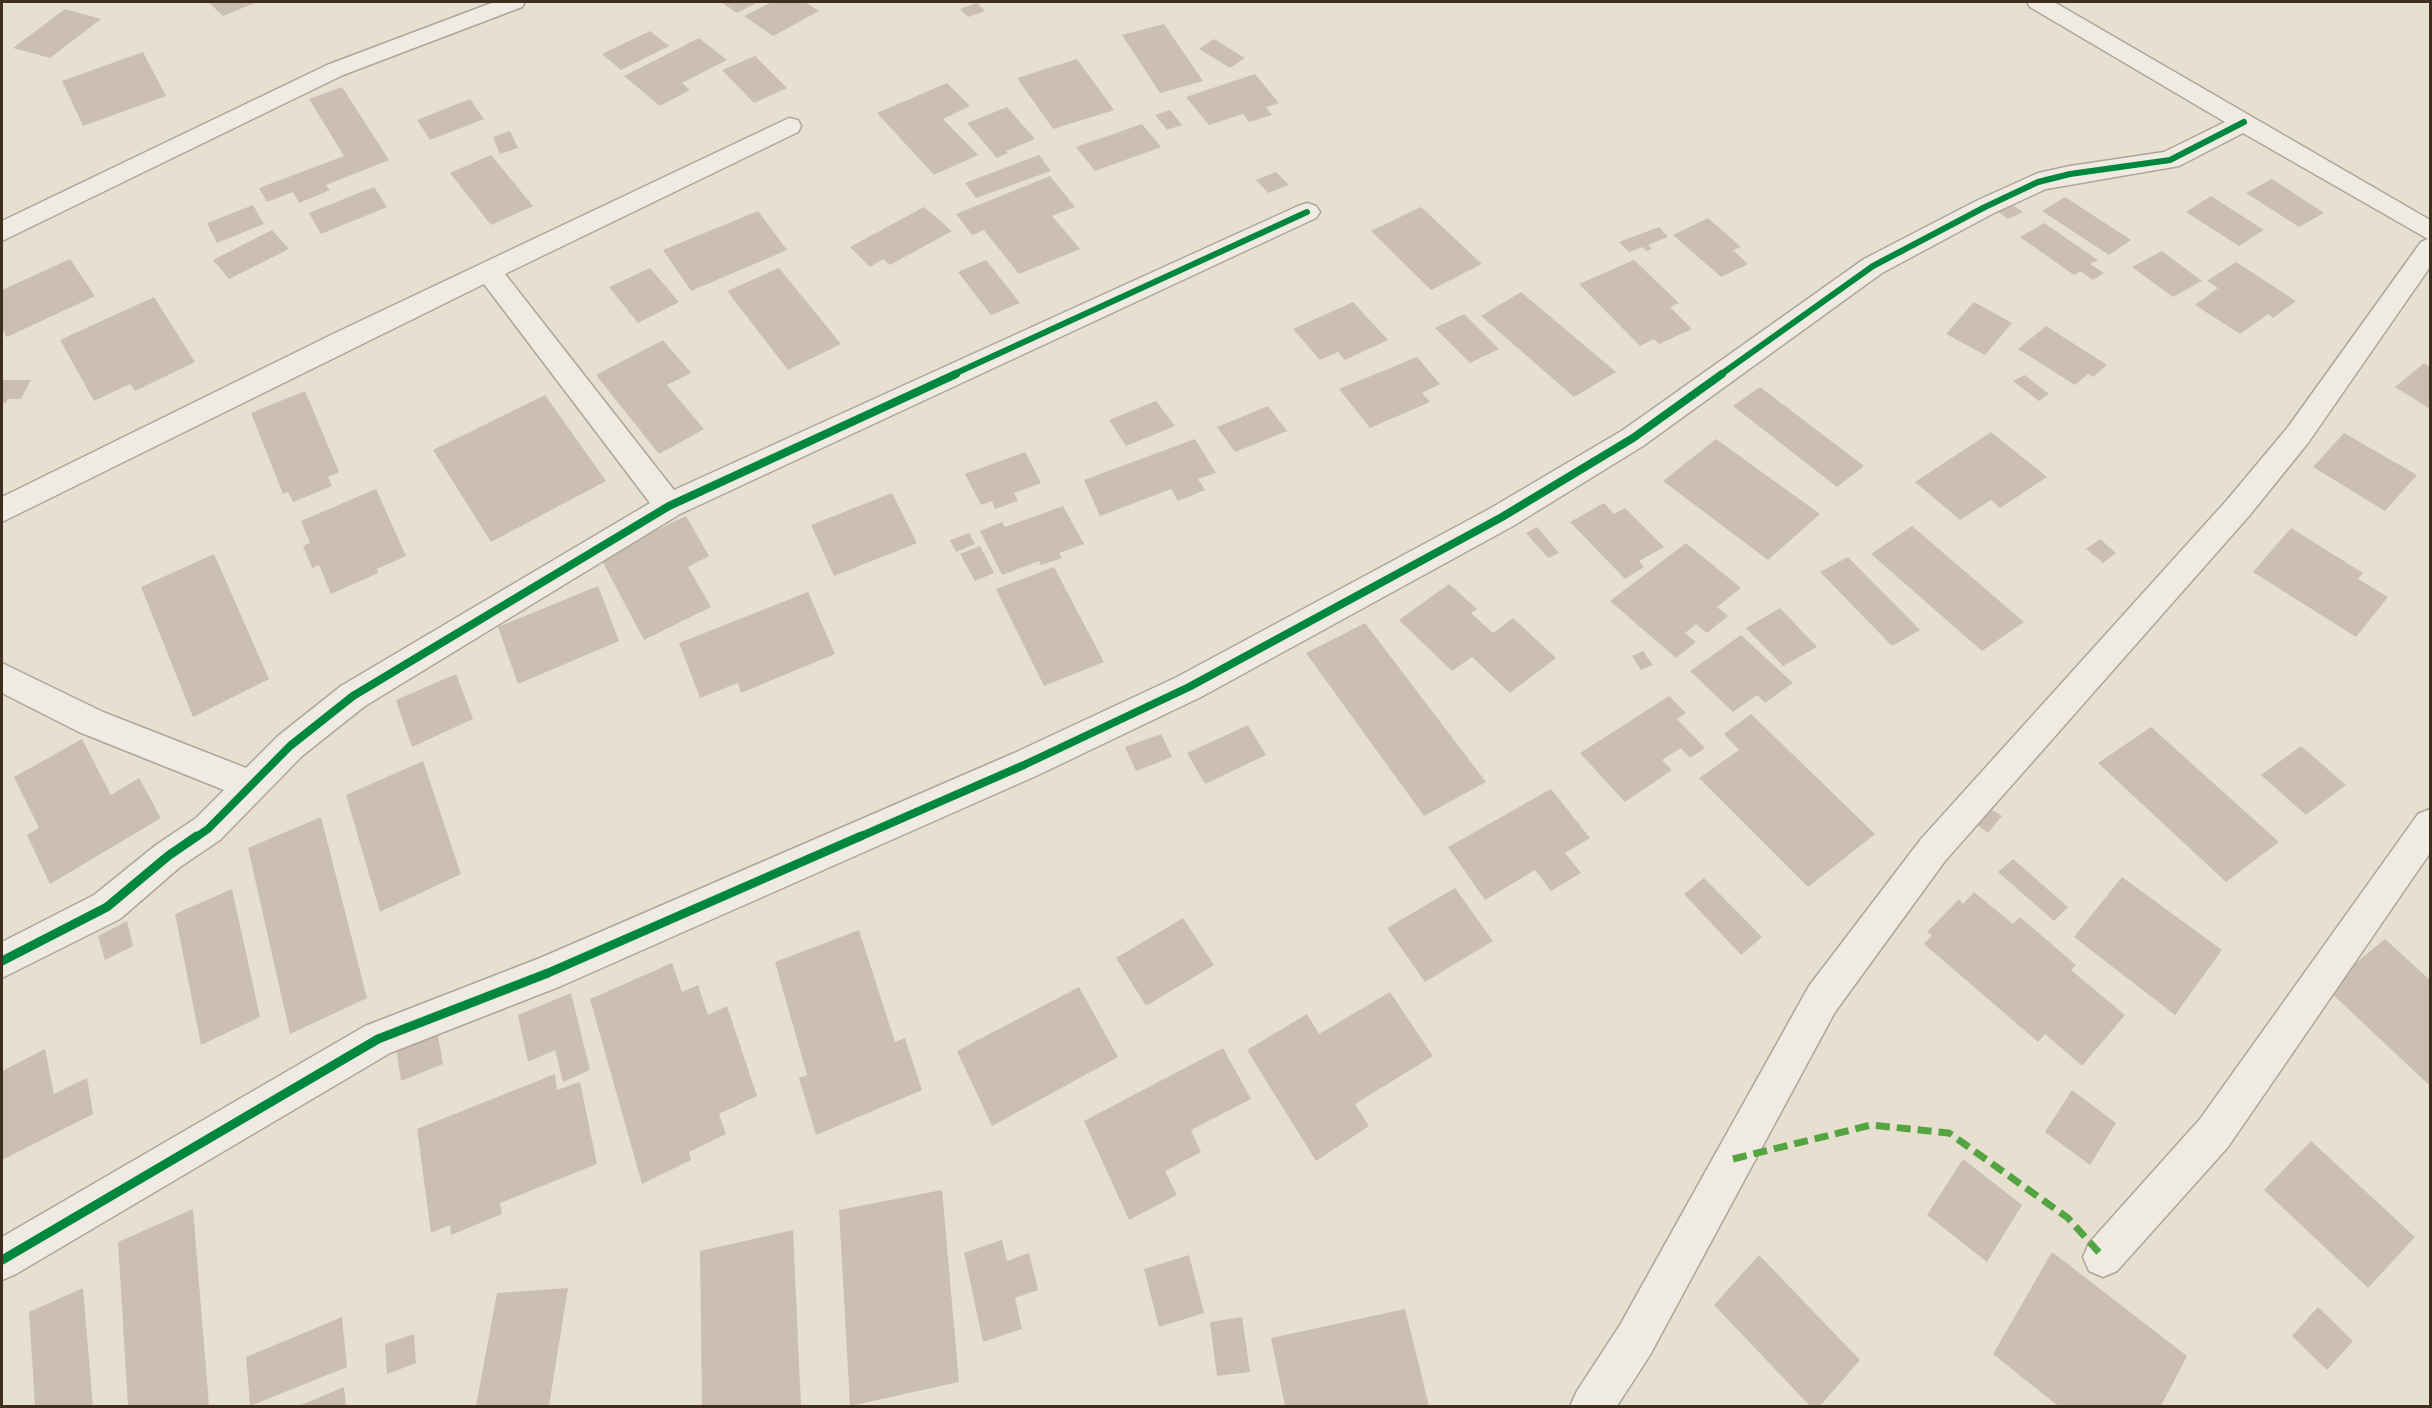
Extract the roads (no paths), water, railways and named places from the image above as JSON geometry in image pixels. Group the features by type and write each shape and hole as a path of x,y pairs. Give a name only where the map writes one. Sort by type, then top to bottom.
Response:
{"street":[{"path":"2,232 335,70 514,2"},
{"path":"2038,2 2430,231"},
{"path":"2,1260 378,1039 559,969 1024,765 1189,687 1502,517 1651,425 1873,266 1985,207 2038,182 2070,174 2170,160 2244,122"},
{"path":"2,510 789,126"},
{"path":"2407,217 2430,199"},
{"path":"2,961 107,907 168,856 208,829 290,746 353,696 669,506 1307,212"},
{"path":"1592,1407 1635,1340 1822,999 1933,850 2238,508 2298,435 2430,248"},
{"path":"489,272 669,506"},
{"path":"2,677 91,722 253,786"},
{"path":"2103,1257 2138,1215 2214,1133 2430,825"}]}
